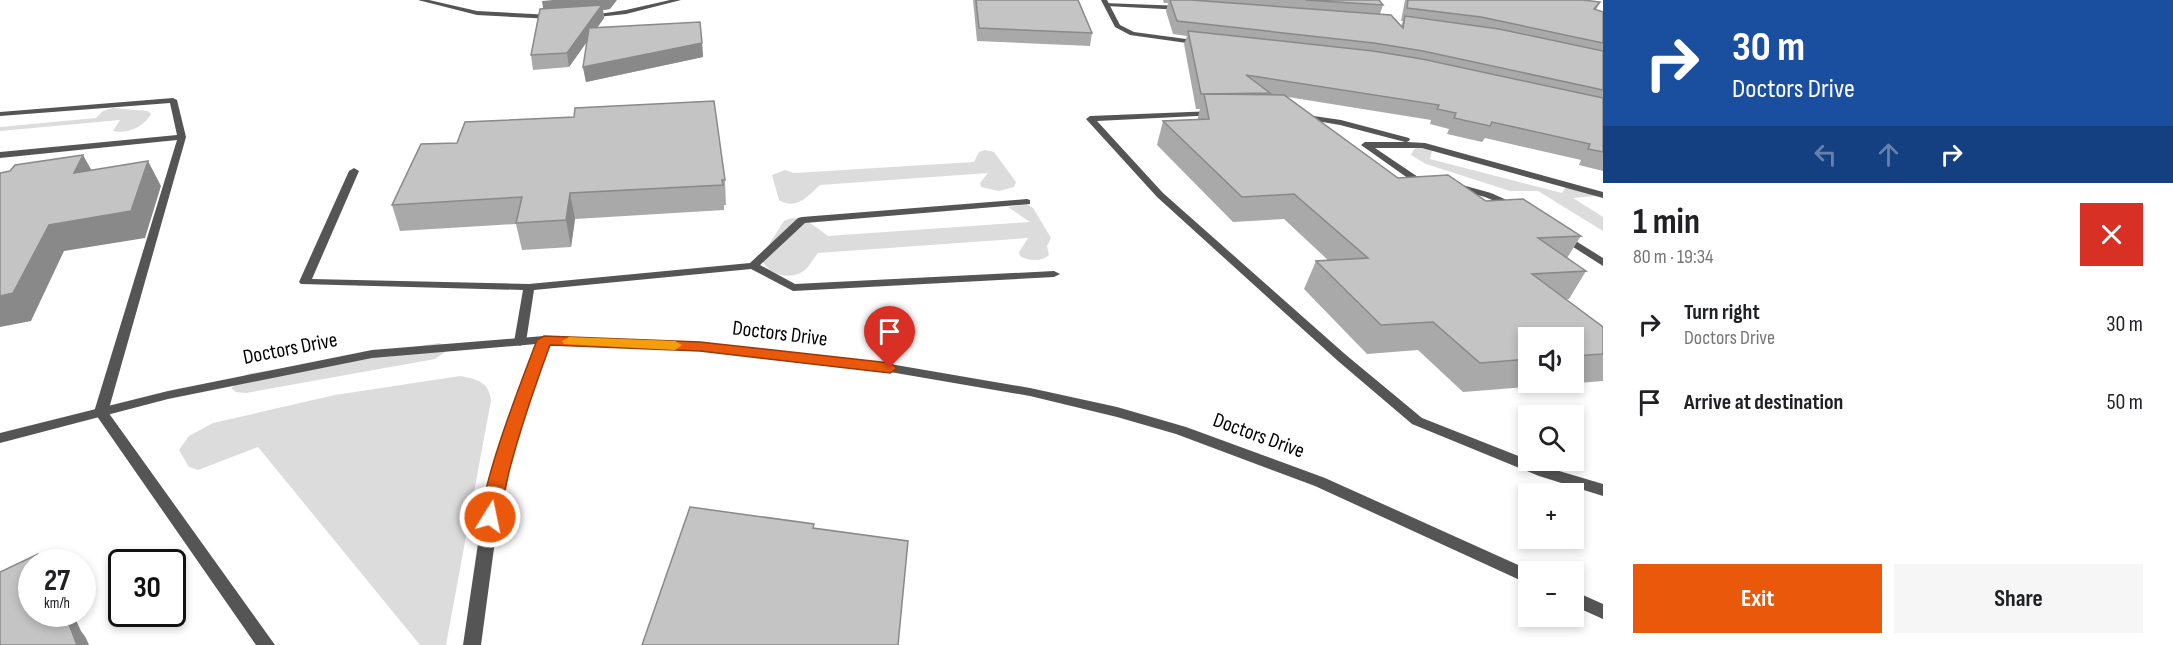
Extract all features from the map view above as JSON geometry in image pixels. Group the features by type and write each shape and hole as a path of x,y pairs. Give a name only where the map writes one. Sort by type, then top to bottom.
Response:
{"street":[{"path":"421,0 477,13 518,17 557,17"},
{"path":"578,16 626,12 678,0"},
{"path":"1105,2 1188,9"},
{"path":"1105,2 1117,26 1132,34 1213,45"},
{"path":"0,114 173,100 182,137 101,412 266,645"},
{"path":"1224,113 1090,119 1160,195 1342,358 1417,421 1544,472 1603,490"},
{"path":"1298,115 1341,123 1603,195"},
{"path":"0,154 182,137"},
{"path":"1422,145 1365,145 1414,179 1488,195 1528,211"},
{"path":"354,171 305,282 530,287 753,266 793,288 1054,274"},
{"path":"753,266 802,220 1027,202"},
{"path":"1556,231 1603,263"},
{"path":"520,342 530,287"},
{"path":"472,645 493,496 518,409 544,340"},
{"name":"Doctors Drive","path":"0,438 168,395 372,354 544,340 700,346 890,368 1030,392 1117,412 1181,430 1320,482 1518,571"},
{"path":"1584,603 1603,612"}],"shaded area":[{"path":"113,108 148,111 151,114 140,126 125,131 113,131 120,120 0,131 0,127 96,118 103,111"},
{"path":"1421,147 1432,151 1430,159 1562,193 1568,183 1590,190 1596,196 1573,198 1603,217 1603,231 1538,191 1510,191 1426,164 1411,155 1414,149"},
{"path":"985,150 994,152 1016,182 1014,187 999,191 981,187 980,183 988,173 820,185 801,201 791,204 779,200 772,175 785,170 794,173 974,162 979,152"},
{"path":"1027,204 1033,208 1051,238 1047,246 1049,255 1043,259 1031,260 1020,256 1019,252 1028,238 818,253 809,266 796,275 790,276 772,271 763,263 761,257 784,221 790,219 802,219 828,236 1030,222 1008,207"},
{"path":"439,343 448,350 435,359 246,393 236,392 231,388 247,374"},
{"path":"460,376 472,378 485,385 491,400 446,645 420,645 258,447 198,470 189,467 179,450 189,436 213,423 335,395"}],"building":[{"path":"976,0 1078,0 1092,33 979,28"},
{"path":"1170,0 1391,15 1403,28 1405,16 1499,29 1603,51 1603,90 1423,51 1374,43 1177,21"},
{"path":"1305,0 1379,0 1383,5"},
{"path":"1408,0 1583,0 1600,2 1594,9 1603,12 1603,43 1481,17 1407,8"},
{"path":"602,5 567,53 531,55 540,9"},
{"path":"700,22 702,43 583,67 589,28"},
{"path":"1188,31 1373,51 1422,59 1603,98 1603,152 1588,149 1590,144 1492,122 1490,126 1454,118 1456,113 1437,109 1439,105 1246,75 1270,93 1201,94"},
{"path":"1204,94 1284,95 1398,178 1448,175 1486,201 1523,199 1581,236 1538,238 1586,271 1532,274 1603,327 1603,354 1584,355 1584,327 1518,327 1518,360 1480,363 1433,322 1381,325 1316,261 1368,258 1294,194 1242,197 1163,121 1209,119"},
{"path":"714,101 725,180 722,180 723,185 570,193 566,220 516,223 522,197 392,205 421,144 457,143 465,122 574,117 575,108"},
{"path":"83,155 74,173 148,161 131,211 49,225 13,293 0,296 0,173 10,171 15,165"},
{"path":"690,507 814,524 813,528 908,541 898,645 642,645"},
{"path":"18,563 18,627 70,627 77,645 0,645 0,572"}],"slow traffic":[{"path":"569,341 675,345"}],"route":[{"path":"490,517 493,496 518,409 544,340 700,346 890,368"}]}
